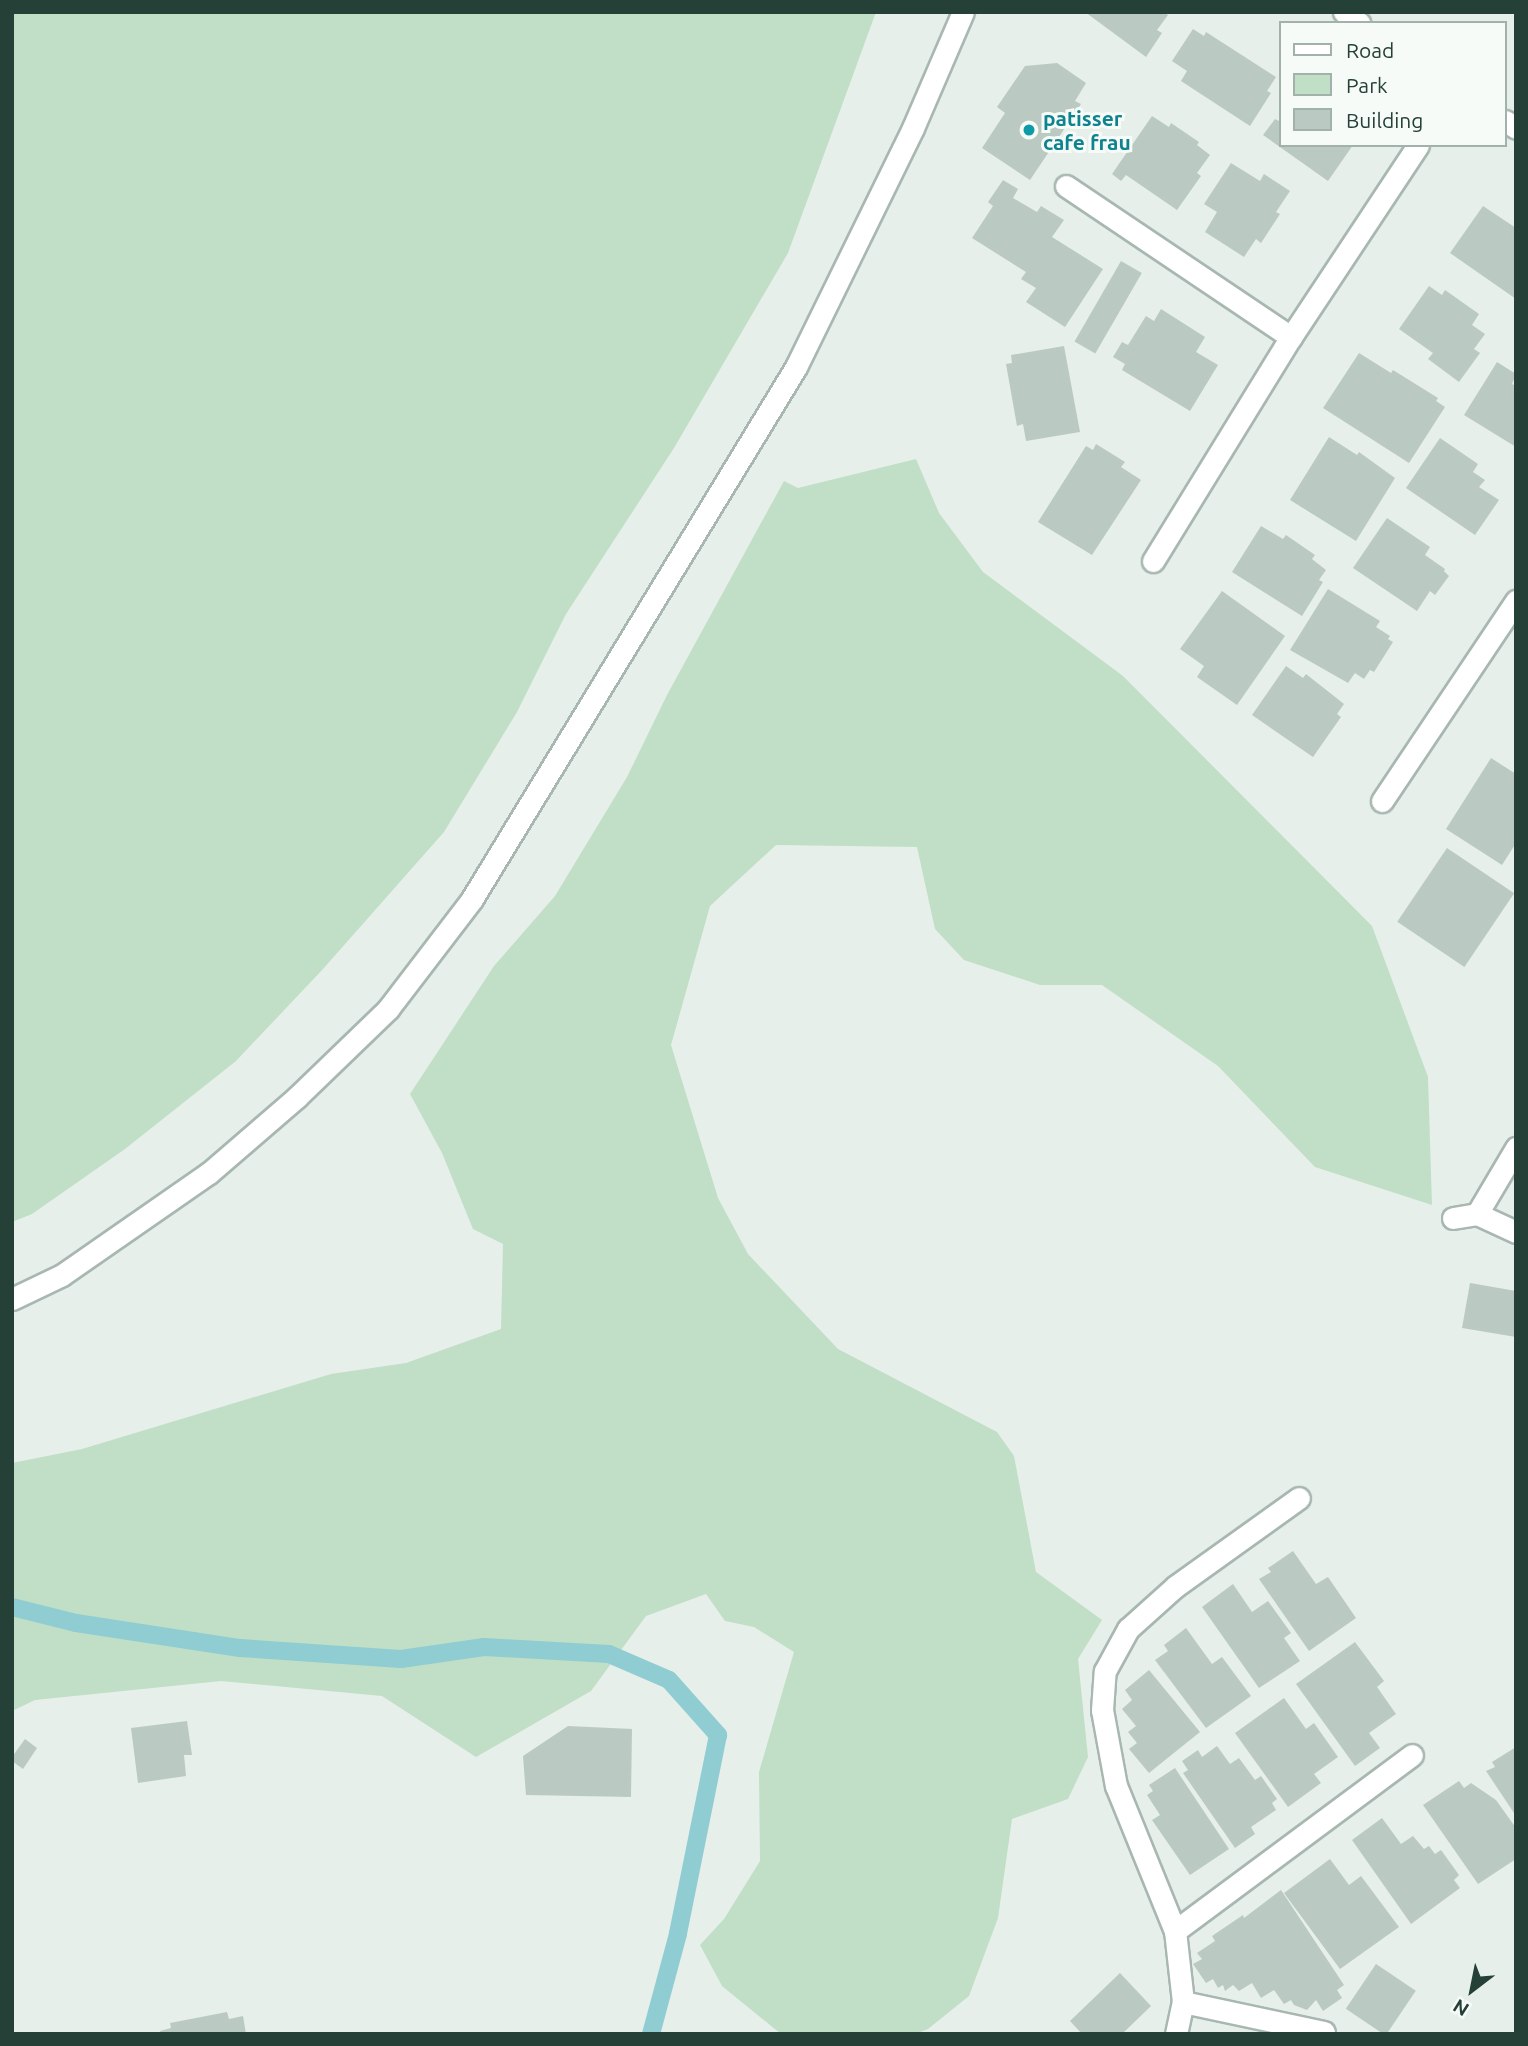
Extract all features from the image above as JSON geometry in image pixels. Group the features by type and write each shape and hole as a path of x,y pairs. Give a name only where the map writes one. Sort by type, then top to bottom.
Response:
{"street":[{"path":"12,1298 62,1275 209,1172 297,1097 388,1009 472,899 796,367 913,128 963,12"},
{"path":"1153,561 1291,337 1417,147"},
{"path":"1066,186 1291,337"},
{"path":"1382,801 1516,601"},
{"path":"1478,1214 1516,1148"},
{"path":"1453,1218 1478,1214 1516,1231"},
{"path":"1177,2034 1183,2002 1175,1931 1116,1786 1102,1710 1105,1671 1128,1629 1157,1603 1299,1498"},
{"path":"1175,1931 1412,1755"},
{"path":"1183,2002 1324,2032"}],"green space":[{"path":"12,12 876,12 788,253 674,448 566,614 517,712 444,832 323,969 236,1061 125,1149 32,1214 12,1222"},
{"path":"916,459 939,513 983,572 1123,676 1372,926 1428,1077 1432,1205 1315,1167 1218,1066 1102,985 1040,985 964,960 935,929 917,847 776,845 710,906 671,1045 718,1198 748,1254 838,1349 997,1432 1014,1456 1036,1572 1102,1620 1078,1659 1088,1757 1068,1799 1012,1819 998,1918 969,1996 928,2029 915,2034 781,2034 722,1986 700,1945 724,1919 760,1861 759,1772 794,1652 754,1627 725,1621 706,1594 646,1616 591,1691 476,1757 382,1696 221,1681 35,1700 12,1711 12,1463 82,1449 331,1374 406,1363 501,1329 503,1244 473,1229 442,1153 410,1094 494,966 555,896 627,777 667,695 784,481 798,488"}],"building":[{"path":"1085,12 1163,12 1168,15 1157,30 1162,33 1146,57"},
{"path":"1193,29 1204,36 1206,32 1276,77 1267,91 1271,93 1250,126 1181,81 1187,71 1172,61"},
{"name":"patisser cafe frau","path":"1057,63 1086,83 1075,101 1081,104 1030,180 982,148 1005,113 997,107 1025,66"},
{"path":"1152,116 1169,127 1171,123 1199,142 1197,145 1210,155 1197,173 1201,176 1177,210 1126,175 1121,181 1112,174"},
{"path":"1275,119 1279,121 1280,147 1352,147 1328,181 1263,135"},
{"path":"1231,163 1260,181 1264,174 1290,191 1276,212 1280,214 1261,243 1256,239 1244,257 1205,232 1217,212 1204,204"},
{"path":"1003,180 1018,189 1013,198 1037,212 1041,206 1064,220 1052,237 1103,269 1065,327 1026,302 1036,288 1021,279 1026,272 972,238 993,206 988,202"},
{"path":"1483,206 1516,228 1516,299 1450,253"},
{"path":"1121,261 1142,273 1095,354 1074,342"},
{"path":"1429,286 1442,295 1445,290 1479,314 1472,325 1485,334 1474,349 1480,353 1459,382 1428,359 1433,353 1399,329"},
{"path":"1161,309 1205,337 1196,352 1218,365 1190,411 1122,370 1125,364 1113,357 1122,342 1128,345 1146,316 1154,321"},
{"path":"1064,346 1080,432 1026,441 1023,424 1017,426 1006,364 1012,363 1011,355"},
{"path":"1359,353 1438,398 1436,401 1445,407 1409,463 1323,408"},
{"path":"1497,362 1516,374 1512,384 1516,386 1516,447 1464,415"},
{"path":"1329,437 1357,455 1359,452 1395,478 1356,541 1290,500"},
{"path":"1440,438 1478,464 1473,472 1485,480 1479,487 1499,500 1475,535 1406,488"},
{"path":"1096,444 1125,462 1121,467 1141,480 1092,555 1038,522 1086,446 1093,450"},
{"path":"1387,518 1430,547 1425,555 1445,569 1449,576 1435,595 1430,591 1417,611 1353,568"},
{"path":"1261,526 1283,539 1286,535 1315,555 1312,559 1326,570 1319,580 1323,582 1302,616 1232,572"},
{"path":"1328,589 1380,621 1376,627 1390,636 1388,639 1393,642 1374,672 1370,670 1364,679 1355,673 1348,683 1290,650"},
{"path":"1222,591 1285,636 1237,705 1197,677 1204,666 1180,649"},
{"path":"1286,666 1303,678 1306,674 1344,704 1337,714 1341,717 1313,757 1252,715"},
{"path":"1491,758 1516,774 1516,843 1502,865 1446,829"},
{"path":"1447,848 1514,893 1464,967 1397,922"},
{"path":"1470,1283 1516,1291 1516,1337 1462,1328"},
{"path":"1293,1551 1316,1584 1328,1577 1356,1618 1309,1651 1259,1579 1271,1572 1268,1568"},
{"path":"1233,1584 1252,1612 1268,1601 1291,1633 1284,1638 1300,1661 1259,1688 1202,1607"},
{"path":"1186,1628 1212,1664 1222,1657 1251,1696 1206,1728 1155,1660 1168,1651 1164,1645"},
{"path":"1355,1642 1384,1681 1377,1687 1396,1714 1369,1733 1380,1748 1355,1766 1296,1684"},
{"path":"1149,1670 1200,1732 1149,1773 1129,1749 1137,1743 1128,1732 1136,1726 1122,1709 1132,1700 1125,1690"},
{"path":"1284,1698 1306,1729 1314,1723 1338,1757 1314,1774 1321,1783 1288,1807 1235,1733"},
{"path":"187,1721 192,1755 184,1755 186,1776 138,1783 131,1728"},
{"path":"568,1726 632,1729 631,1797 526,1795 523,1756"},
{"path":"25,1739 37,1748 23,1769 12,1761 12,1757"},
{"path":"1217,1746 1230,1764 1239,1758 1255,1780 1261,1776 1277,1799 1272,1803 1276,1810 1251,1827 1255,1834 1235,1848 1183,1773 1188,1770 1182,1761 1198,1750 1202,1757"},
{"path":"1516,1747 1516,1816 1486,1771 1495,1767 1492,1762"},
{"path":"1175,1768 1229,1849 1190,1875 1152,1820 1160,1815 1147,1795 1153,1791 1149,1785"},
{"path":"1459,1781 1464,1788 1471,1783 1496,1800 1516,1828 1516,1859 1478,1884 1423,1805"},
{"path":"1382,1818 1401,1844 1413,1836 1424,1849 1429,1846 1435,1854 1441,1850 1459,1875 1454,1880 1460,1888 1411,1924 1352,1840"},
{"path":"1330,1859 1349,1885 1361,1876 1399,1927 1340,1969 1284,1893"},
{"path":"1281,1890 1344,1985 1337,1990 1342,1998 1323,2011 1316,2000 1307,2010 1294,2005 1291,2000 1284,2004 1274,1990 1261,1998 1252,1983 1239,1991 1233,1985 1225,1991 1223,1985 1218,1988 1213,1979 1206,1983 1193,1964 1202,1959 1197,1953 1215,1941 1212,1936 1243,1915 1244,1918"},
{"path":"1376,1964 1416,1991 1387,2034 1346,2009"},
{"path":"1120,1973 1151,2006 1122,2034 1082,2034 1070,2021"},
{"path":"227,2012 229,2019 243,2016 246,2034 161,2034 160,2031 171,2028 170,2023"}],"waterway":[{"path":"12,1607 76,1623 240,1648 401,1659 484,1647 609,1654 669,1680 718,1735 678,1934 651,2034"}],"place":[{"name":"patisser cafe frau","path":"1029,130"}]}
